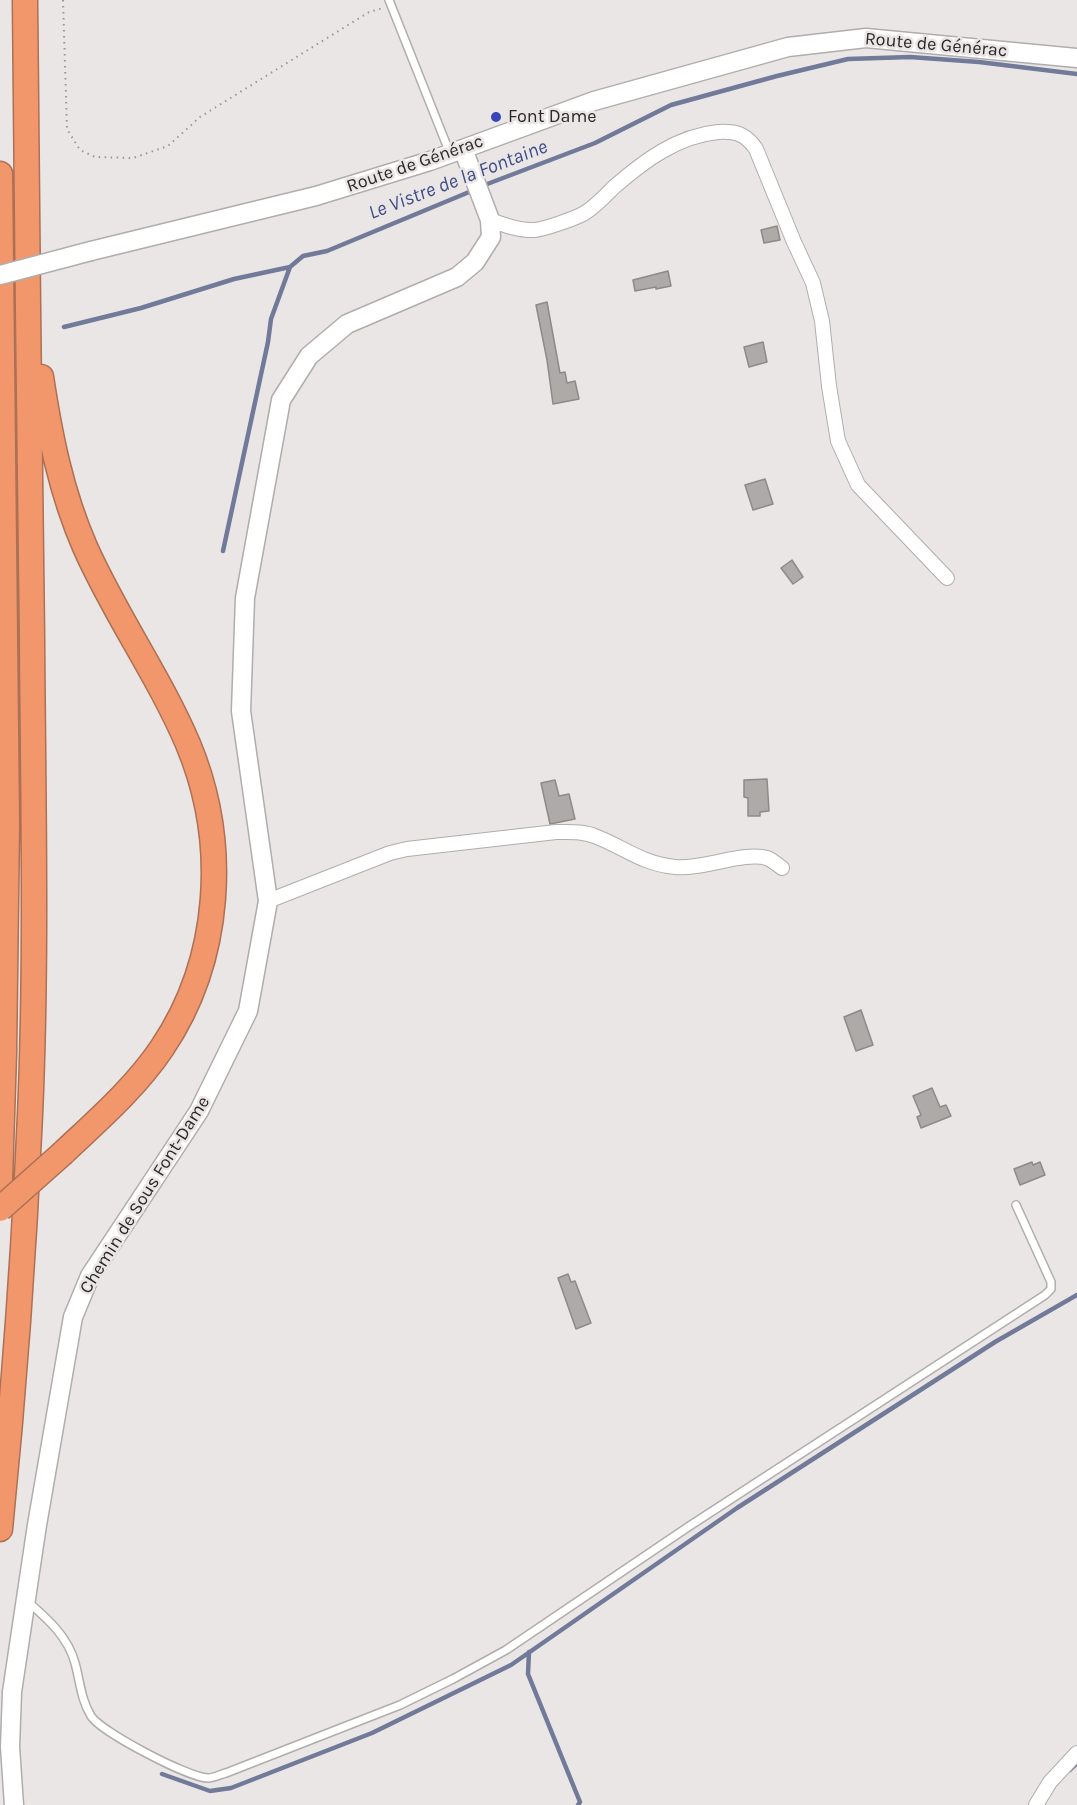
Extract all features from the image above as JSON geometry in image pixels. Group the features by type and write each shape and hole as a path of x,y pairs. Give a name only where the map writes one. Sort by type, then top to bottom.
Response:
{"highway":[{"path":"0,1529 23,1248 30,1112 33,982 25,0"},
{"path":"0,1209 118,1101 163,1047 192,992 209,934 214,869 208,810 188,744 85,546 63,486 49,431 39,363 37,0"},
{"path":"0,174 6,822 4,1053 0,1179"}],"street":[{"name":"Route de Générac","path":"0,275 316,196 457,151 594,101 788,47 866,38 1077,58"},
{"path":"457,151 473,171 487,212 510,227 536,230 584,213 634,170 665,148 703,134 732,131 750,139 813,284 822,321 829,386 836,430 842,450 858,485 947,578"},
{"name":"Chemin de Sous Font-Dame","path":"14,1805 10,1746 12,1692 73,1317 90,1276 199,1111 248,1011 268,901 241,711 245,598 281,400 309,356 347,324 457,277 475,262 491,237 487,212"},
{"path":"268,901 390,853 407,849 556,832 580,832 596,836 643,860 674,867 698,867 748,857 767,858 782,868"},
{"path":"1036,1805 1050,1782 1077,1753"}],"lane":[{"path":"391,3 457,151"},
{"path":"26,1600 50,1621 66,1642 74,1661 82,1695 92,1718 113,1735 177,1769 208,1778 400,1705 506,1650 688,1527 1045,1295 1051,1289 1051,1282 1016,1205"}],"path":[{"path":"63,0 67,129 80,150 95,157 133,158 168,146 200,117 369,12 391,3"}],"building":[{"path":"777,226 780,240 764,243 761,230"},
{"path":"668,271 671,286 635,291 633,280"},
{"path":"547,302 560,373 565,372 567,383 575,381 579,399 553,404 536,305"},
{"path":"763,342 767,362 749,367 744,347"},
{"path":"765,479 773,504 753,510 745,485"},
{"path":"792,560 803,577 793,584 781,568"},
{"path":"767,779 769,811 760,812 760,816 748,816 748,798 744,797 744,780"},
{"path":"555,780 559,796 569,794 575,819 550,824 541,783"},
{"path":"861,1010 873,1045 856,1051 844,1017"},
{"path":"932,1088 940,1107 946,1105 951,1116 921,1128 917,1117 921,1115 913,1096"},
{"path":"1032,1162 1033,1165 1040,1162 1045,1175 1020,1185 1014,1169"},
{"path":"568,1274 571,1282 575,1281 591,1323 576,1329 558,1278"}],"waterway":[{"name":"Le Vistre de la Fontaine","path":"482,186 595,143 671,105 848,59 910,57 979,62 1077,74"},
{"name":"Le Vistre de la Fontaine","path":"64,327 141,308 234,279 290,267 303,256 327,251 474,190"},
{"path":"223,551 271,319 290,267"},
{"path":"162,1774 210,1791 231,1788 372,1733 511,1665 737,1508 995,1342 1077,1295"},
{"path":"529,1652 528,1674 580,1802 578,1805"},
{"path":"1070,1770 1077,1763"}],"place":[{"name":"Font Dame","path":"496,117"}]}
